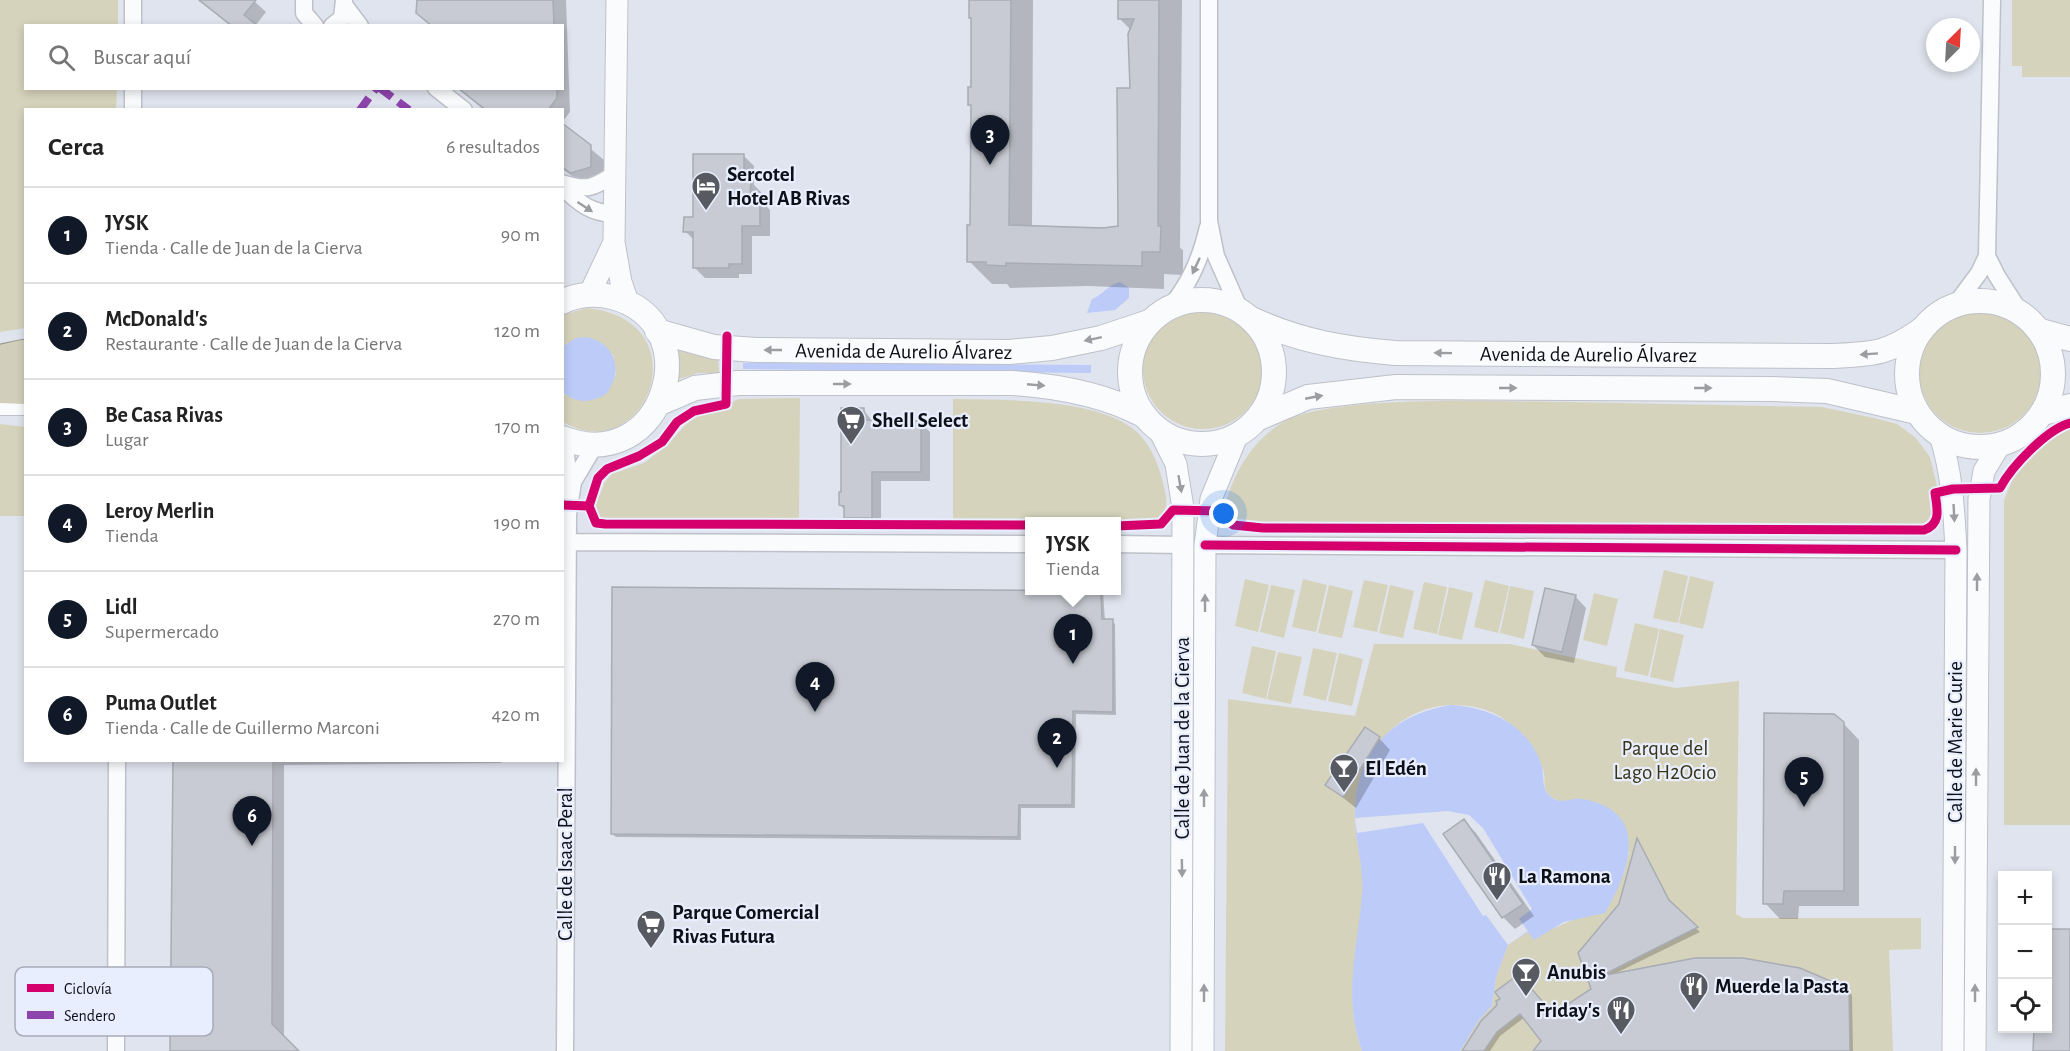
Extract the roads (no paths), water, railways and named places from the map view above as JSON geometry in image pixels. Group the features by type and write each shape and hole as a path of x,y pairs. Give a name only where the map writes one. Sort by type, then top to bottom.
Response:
{"highway":[{"path":"0,387 24,388"}],"main road":[{"path":"564,302 590,295 604,295 628,302 646,317 657,331 668,362 666,389 660,403 649,420 634,433 615,441 595,445 564,438"},
{"path":"1208,299 1246,314 1268,340 1276,374 1271,398 1259,418 1237,436 1202,444 1179,441 1152,423 1135,397 1129,373 1136,341 1149,322 1172,305 1208,299"},
{"path":"1980,300 2001,303 2020,312 2040,331 2050,350 2054,372 2051,393 2043,413 2028,429 2001,443 1973,447 1940,435 1917,412 1911,399 1907,366 1911,348 1921,330 1935,315 1956,304 1980,300"},
{"name":"Avenida de Aurelio Álvarez","path":"1246,314 1306,340 1351,349 1395,353 1830,356 1879,353 1898,346 1921,330"},
{"name":"Avenida de Aurelio Álvarez","path":"657,331 714,347 756,350 1009,352 1052,348 1101,338 1149,322"},
{"path":"2040,331 2070,339"},
{"name":"Avenida de Aurelio Álvarez","path":"660,403 695,388 738,382 1012,383 1043,385 1103,397 1152,423"},
{"name":"Avenida de Aurelio Álvarez","path":"1259,418 1308,397 1395,387 1772,388 1827,391 1917,412"},
{"path":"0,403 24,403"},
{"path":"2043,413 2070,406"}],"street":[{"path":"133,0 133,24"},
{"path":"304,0 304,14 313,24"},
{"path":"617,0 613,175 614,242 621,282 628,302"},
{"path":"1209,0 1209,221 1216,256 1246,314"},
{"path":"1992,0 1988,256 1997,276 2020,312"},
{"path":"334,24 342,18 344,3"},
{"path":"344,3 359,24"},
{"path":"133,90 133,108"},
{"path":"439,90 461,108"},
{"path":"564,185 593,188 613,175"},
{"path":"564,188 574,200 593,212 614,214"},
{"path":"1172,305 1187,285 1201,256 1209,221"},
{"path":"590,295 614,242"},
{"path":"1956,304 1979,273 1988,256"},
{"name":"Calle de Juan de la Cierva","path":"1152,423 1176,464 1183,508 1181,1051"},
{"name":"Calle de Marie Curie","path":"1940,435 1950,467 1956,550 1953,1051"},
{"name":"Calle de Juan de la Cierva","path":"1203,1051 1205,545 1211,499 1237,436"},
{"name":"Calle de Marie Curie","path":"1974,1051 1979,499 1984,471 2001,443"},
{"name":"Calle de Isaac Peral","path":"566,1051 565,542 573,482 595,445"},
{"name":"Calle de Isaac Peral","path":"564,447 570,498"},
{"path":"565,542 1025,544"},
{"path":"1121,544 1183,544"},
{"path":"1205,545 1956,550"},
{"path":"116,967 117,762"},
{"path":"116,1036 116,1051"}],"water":[{"path":"1120,282 1129,288 1129,298 1115,310 1087,313 1092,299"},
{"path":"586,337 596,340 604,345 614,359 615,376 612,385 606,394 595,399 578,400 564,393 564,346 576,338"},
{"path":"743,363 1091,365 1091,373 743,369"},
{"path":"1452,705 1481,710 1506,721 1517,729 1535,750 1542,768 1545,787 1552,798 1560,801 1582,799 1604,805 1618,816 1626,829 1629,844 1627,861 1622,879 1605,913 1564,922 1534,940 1528,932 1508,945 1496,977 1492,1006 1479,1020 1460,1051 1362,1051 1356,1030 1352,991 1362,893 1355,816 1356,794 1361,773 1380,740 1394,727 1411,717"}],"place":[{"name":"Be Casa Rivas","path":"990,165"},
{"name":"Sercotel Hotel AB Rivas","path":"706,212"},
{"name":"Shell Select","path":"851,446"},
{"name":"JYSK","path":"1073,664"},
{"name":"Leroy Merlin","path":"815,712"},
{"name":"McDonald's","path":"1057,768"},
{"name":"El Edén","path":"1344,794"},
{"name":"Lidl","path":"1804,807"},
{"name":"Puma Outlet","path":"252,846"},
{"name":"La Ramona","path":"1497,902"},
{"name":"Parque Comercial Rivas Futura","path":"651,950"},
{"name":"Anubis","path":"1526,998"},
{"name":"Muerde la Pasta","path":"1694,1012"},
{"name":"Friday's","path":"1621,1036"}],"park label":[{"name":"Parque del Lago H2Ocio","path":"1665,760"}]}
